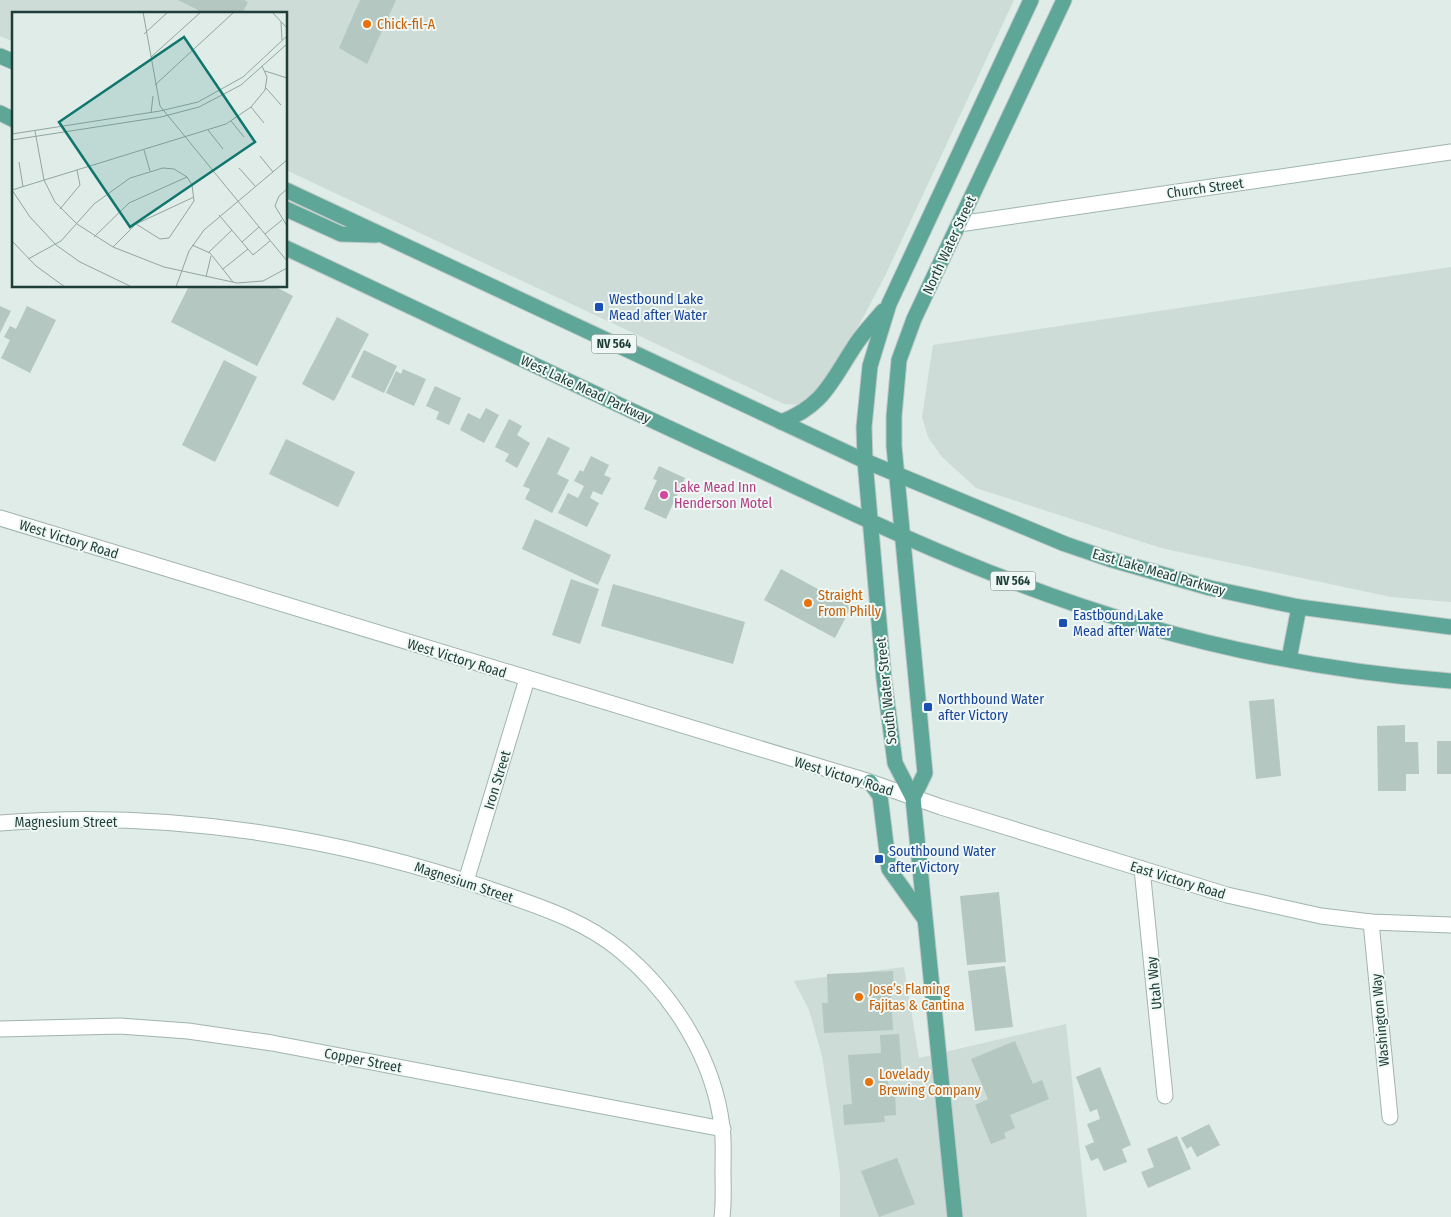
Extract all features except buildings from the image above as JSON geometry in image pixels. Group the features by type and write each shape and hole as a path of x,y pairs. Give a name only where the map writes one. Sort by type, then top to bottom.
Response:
{"main road":[{"path":"865,461 864,427 870,366 889,304 1031,0"},
{"name":"North Water Street","path":"904,536 894,416 899,360 914,319 1064,0"},
{"path":"0,56 12,61"},
{"name":"NV 564","path":"288,191 865,461"},
{"path":"288,210 341,234 382,235"},
{"name":"West Lake Mead Parkway","path":"288,249 904,536"},
{"path":"781,422 800,415 818,401 838,374 864,332 889,304"},
{"name":"East Lake Mead Parkway","path":"865,461 994,516 1109,559 1210,588 1299,607 1451,627"},
{"name":"South Water Street","path":"865,461 884,679 894,763 913,798 955,1217"},
{"path":"904,536 925,773 913,798"},
{"name":"NV 564","path":"904,536 1021,584 1125,619 1192,638 1289,659 1416,678 1451,681"},
{"path":"1289,659 1299,607"},
{"path":"870,782 880,796 889,869 925,920"}],"street":[{"name":"Church Street","path":"959,224 1451,152"},
{"name":"West Victory Road","path":"0,518 870,782 913,798"},
{"name":"Iron Street","path":"466,881 527,679"},
{"name":"East Victory Road","path":"913,798 1227,895 1321,916 1371,922 1451,925"},
{"name":"Magnesium Street","path":"0,823 30,820 159,822 264,834 380,855 466,881 556,912 586,927 621,950 664,991 696,1043 717,1098 723,1129 722,1217"},
{"name":"Utah Way","path":"1142,869 1165,1096"},
{"name":"Washington Way","path":"1371,922 1390,1118"},
{"name":"Copper Street","path":"0,1029 120,1026 188,1031 272,1043 723,1129"}],"shaded area":[{"path":"0,0 1014,0 884,278 834,371 818,392 800,405 784,404 288,171 288,12 12,12 12,41 0,36"},
{"path":"1451,267 1451,602 1391,597 1161,548 976,488 942,457 928,437 922,417 933,345"},
{"path":"904,967 919,1058 1066,1024 1087,1217 840,1217 840,1174 822,1056 809,1010 794,981"}],"place":[{"name":"Chick-fil-A","path":"367,24"},
{"name":"Westbound Lake Mead after Water","path":"599,307"},
{"name":"Lake Mead Inn Henderson Motel","path":"664,495"},
{"name":"Straight From Philly","path":"808,603"},
{"name":"Eastbound Lake Mead after Water","path":"1063,623"},
{"name":"Northbound Water after Victory","path":"928,707"},
{"name":"Southbound Water after Victory","path":"879,859"},
{"name":"Jose’s Flaming Fajitas & Cantina","path":"859,997"},
{"name":"Lovelady Brewing Company","path":"869,1082"}]}
